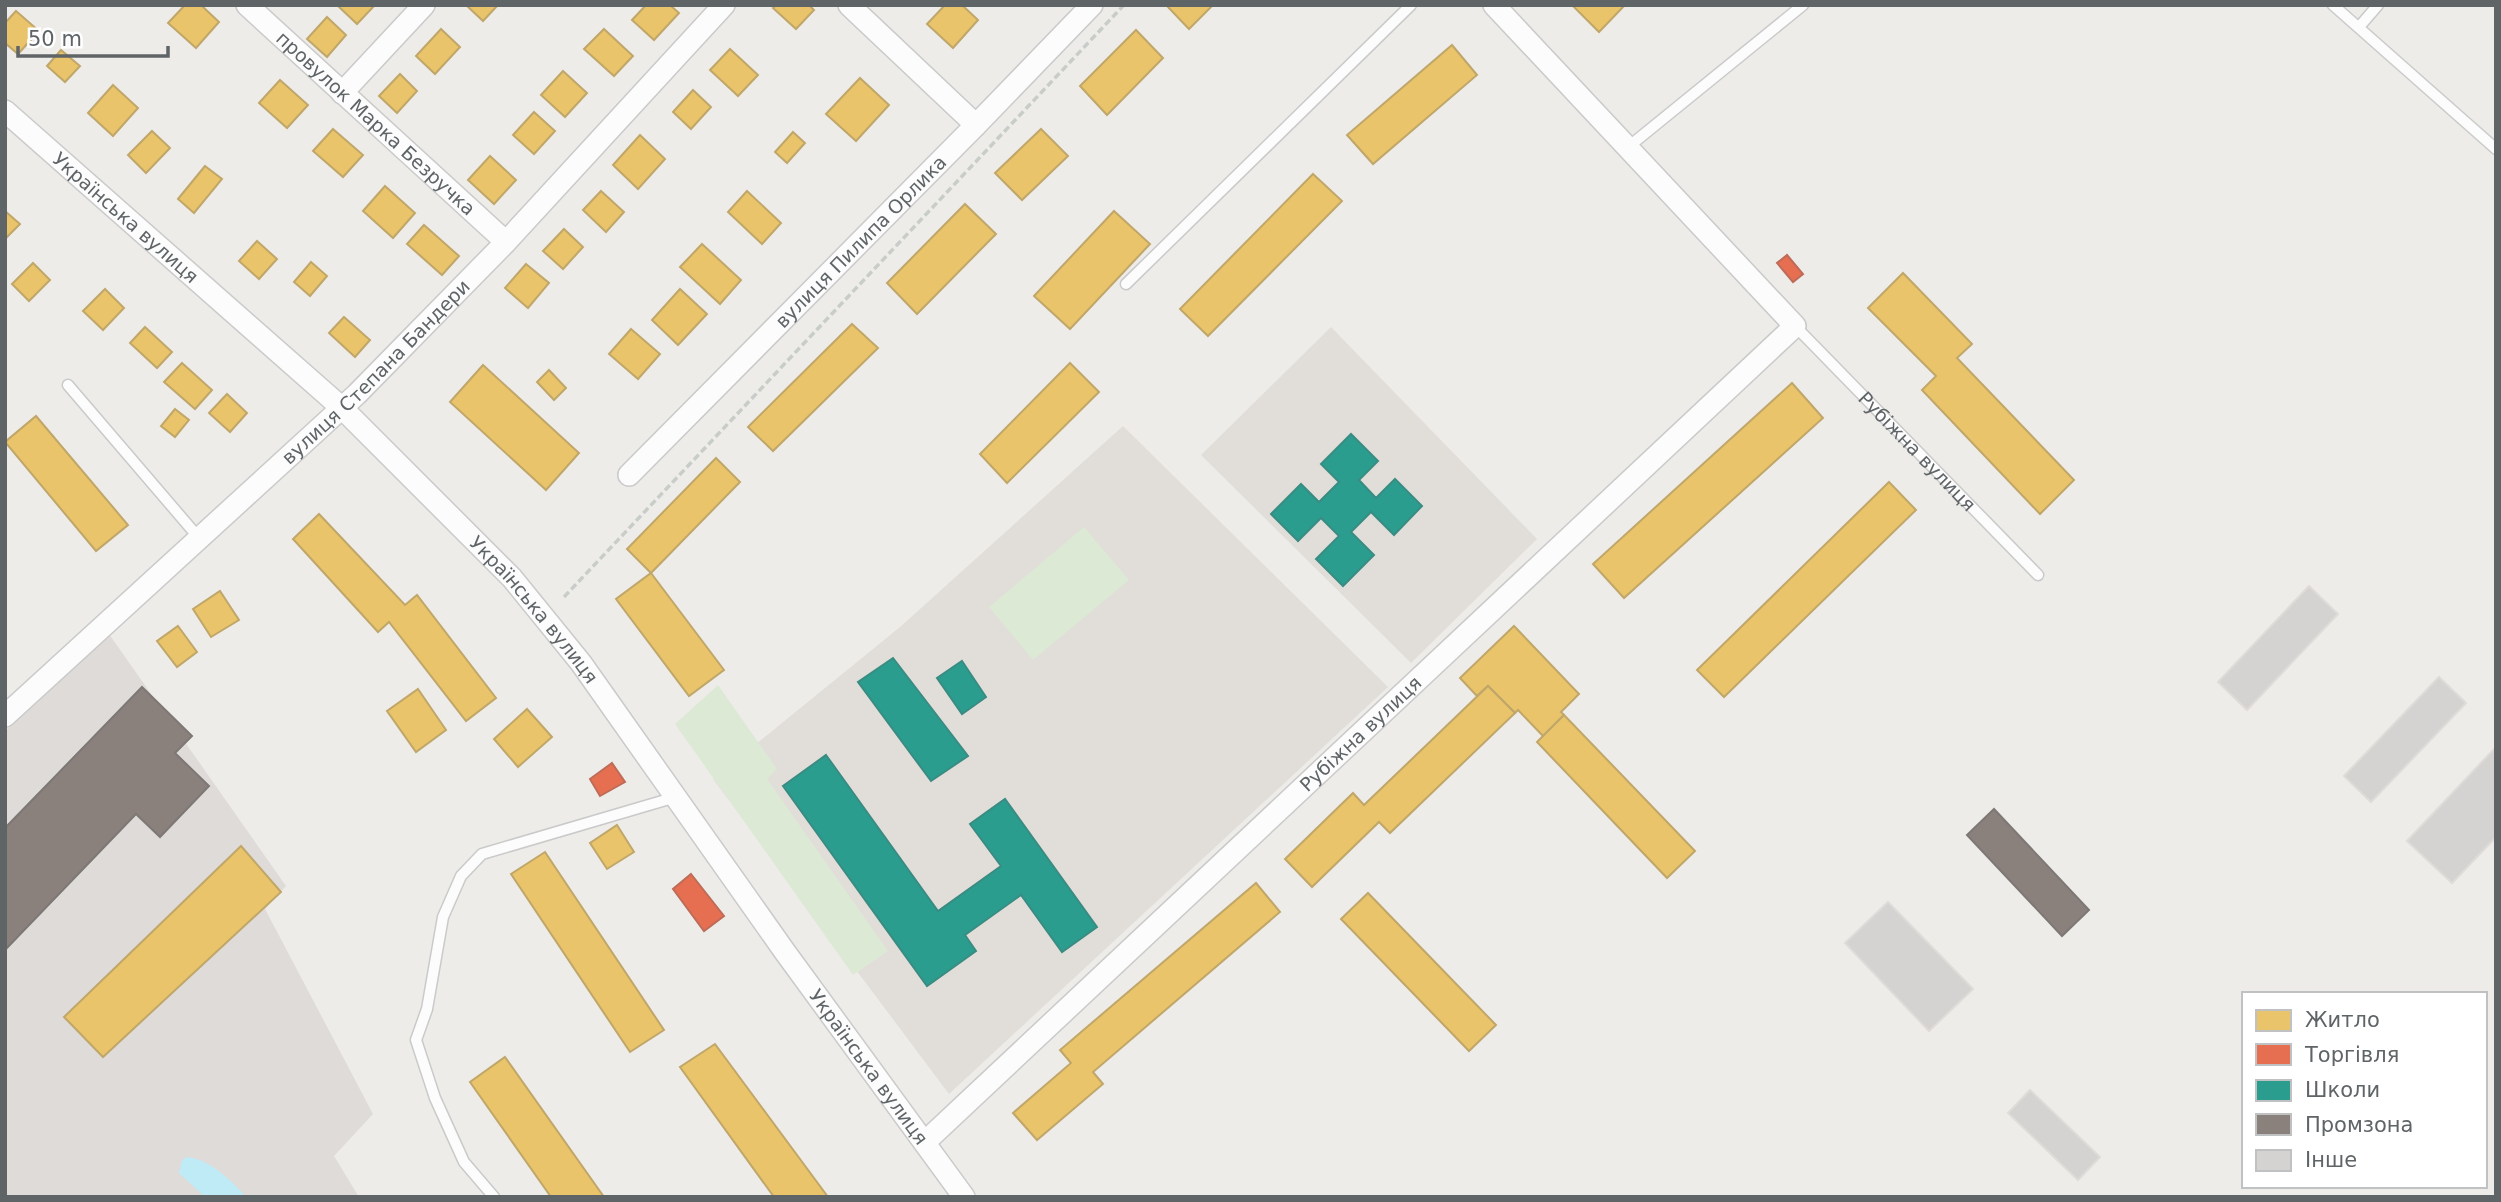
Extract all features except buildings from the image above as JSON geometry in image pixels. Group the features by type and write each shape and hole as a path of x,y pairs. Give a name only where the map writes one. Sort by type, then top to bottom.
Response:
{"street":[{"name":"провулок Марка Безручка","path":"247,5 506,242"},
{"path":"342,93 424,5"},
{"name":"вулиця Степана Бандери","path":"5,716 342,408 506,242 724,5"},
{"path":"849,5 976,125"},
{"name":"вулиця Пилипа Орлика","path":"629,475 1092,5"},
{"name":"Рубіжна вулиця","path":"925,1142 1796,326 1494,5"},
{"name":"Українська вулиця","path":"5,111 342,408 512,578 581,663 785,952 964,1197"}],"lane":[{"path":"1126,284 1411,5"},
{"path":"1627,148 1803,5"},
{"path":"2333,5 2496,149"},
{"path":"2359,27 2378,5"},
{"name":"Рубіжна вулиця","path":"1796,326 2038,575"},
{"path":"68,385 199,538"},
{"path":"494,1197 464,1161 435,1098 416,1040 426,1009 443,917 461,876 482,854 676,797"}],"path":[{"path":"564,597 1124,5"}],"shaded area":[{"path":"1331,327 1537,539 1411,663 1201,455"},
{"path":"1123,426 1388,687 949,1094 713,779 900,627"},
{"path":"109,634 286,886 265,909 373,1114 334,1156 359,1197 5,1197 5,731"}],"green space":[{"path":"1084,527 1129,580 1033,660 989,607"},
{"path":"718,685 777,769 767,779 888,951 853,975 675,724"}],"water":[{"path":"188,1157 212,1166 246,1197 205,1197 179,1173 182,1160"}]}
